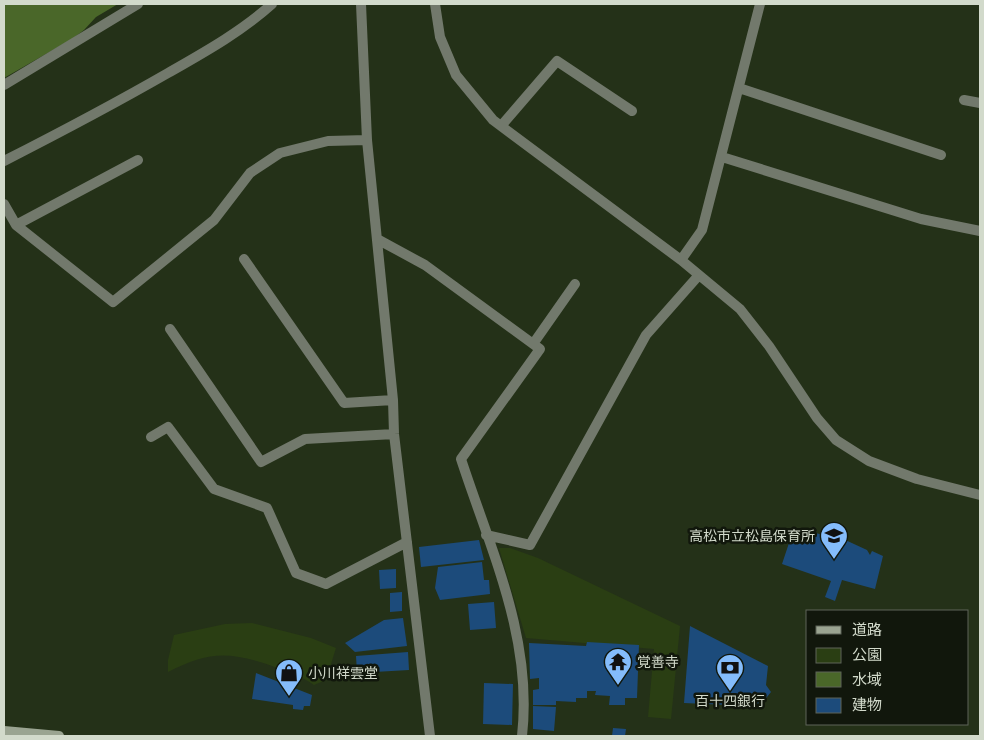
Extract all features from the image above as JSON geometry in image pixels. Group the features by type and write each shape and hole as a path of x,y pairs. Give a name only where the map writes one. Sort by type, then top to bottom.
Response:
{"main road":[{"path":"4,731 59,736"}],"street":[{"path":"4,85 65,50 138,4"},
{"path":"4,161 98,114 191,60 257,17 272,4"},
{"path":"361,4 367,140 393,400 394,434 430,736"},
{"path":"435,4 440,37 456,75 493,120 681,260 740,309 769,346 817,418 836,440 869,461 917,479 980,495"},
{"path":"681,260 702,230 760,4"},
{"path":"501,126 557,61 632,111"},
{"path":"739,88 941,155"},
{"path":"964,100 980,103"},
{"path":"4,204 16,225 113,302 214,220 250,173 280,153 328,141 367,140"},
{"path":"722,157 922,219 980,231"},
{"path":"16,225 138,160"},
{"path":"377,238 425,265 540,349 461,459 512,606 521,653 525,708 522,736"},
{"path":"244,259 344,403 393,400"},
{"path":"486,535 530,545 646,335 699,275"},
{"path":"533,344 575,284"},
{"path":"170,329 261,462 305,439 394,434"},
{"path":"151,437 168,427 214,489 267,508 296,573 326,584 407,542"}],"green space":[{"path":"499,548 510,548 538,558 680,626 671,719 648,717 654,649 526,638"},
{"path":"252,623 311,638 336,648 326,680 314,685 272,666 231,656 208,657 195,660 168,672 168,660 174,635 225,624"}],"water":[{"path":"4,4 118,4 96,17 72,39 4,78"}],"building":[{"path":"794,528 828,536 838,543 841,538 867,550 870,555 872,551 883,556 875,589 842,580 835,601 825,597 831,581 782,564"},
{"path":"479,540 484,560 421,567 419,547"},
{"path":"482,562 484,580 489,580 490,594 440,600 435,588 438,567"},
{"path":"396,569 396,588 380,589 379,570"},
{"path":"402,592 402,611 390,612 390,593"},
{"path":"494,602 496,628 470,630 468,604"},
{"path":"403,618 407,646 355,652 345,643 384,620"},
{"path":"690,626 768,666 766,685 771,692 763,702 750,706 684,703"},
{"path":"587,642 639,645 637,698 625,698 625,705 609,705 610,696 595,695 596,691 587,691 587,698 576,698 576,702 556,701 556,705 533,705 533,690 539,689 539,678 530,679 529,643 586,646"},
{"path":"408,652 409,670 357,673 356,656"},
{"path":"256,673 312,695 310,706 304,706 303,710 293,709 293,705 252,699"},
{"path":"484,683 513,684 512,725 483,724"},
{"path":"533,706 556,707 554,731 533,729"},
{"path":"613,728 626,729 625,736 612,736"}],"place":[{"name":"高松市立松島保育所","path":"834,560"},
{"name":"覚善寺","path":"618,686"},
{"name":"百十四銀行","path":"730,692"},
{"name":"小川祥雲堂","path":"289,697"}]}
